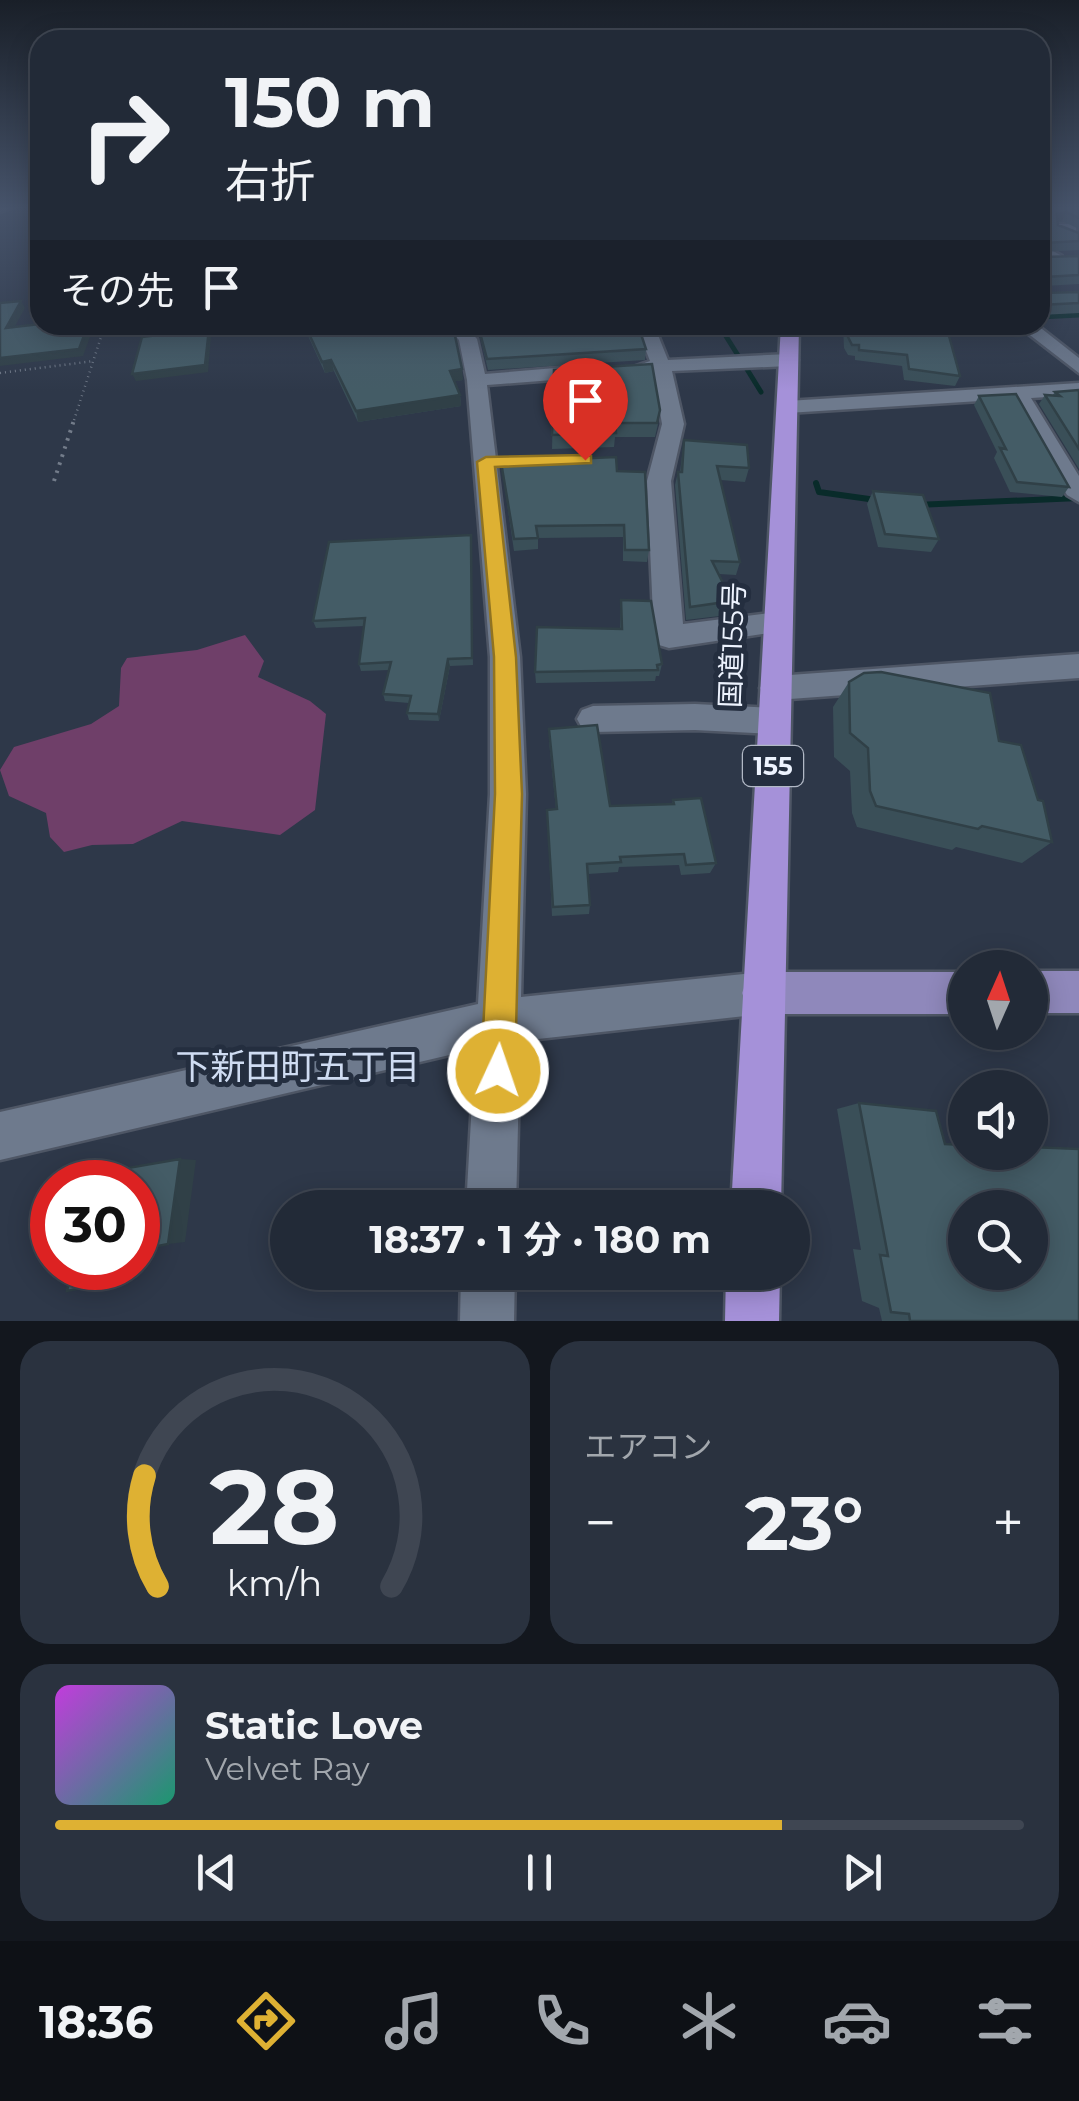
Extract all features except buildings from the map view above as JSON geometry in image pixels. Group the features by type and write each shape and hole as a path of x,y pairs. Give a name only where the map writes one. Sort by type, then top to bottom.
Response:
{"highway":[{"name":"国道155号","path":"757,1190 790,335"},
{"path":"752,1321 753,1290"}],"main road":[{"path":"763,993 948,992"},
{"path":"1048,992 1079,992"}],"street":[{"path":"464,335 496,462 505,657 508,794 492,1190"},
{"path":"649,335 662,366 672,424 658,481 670,637 778,623"},
{"path":"1039,335 1079,367"},
{"path":"478,380 789,360"},
{"path":"787,406 1079,389"},
{"path":"1018,392 1079,494"},
{"path":"593,720 695,717 1079,666"},
{"path":"0,1136 501,1021 763,993"},
{"path":"487,1321 488,1290"}],"path":[{"path":"54,481 102,335"},
{"path":"0,373 94,360"}],"shaded area":[{"path":"245,635 264,661 258,677 310,701 326,714 315,810 280,835 182,821 133,844 92,845 64,852 50,837 46,813 9,796 0,770 14,747 91,724 119,706 121,668 127,658 197,650"}],"waterway":[{"path":"1050,316 1079,315"},
{"path":"725,335 739,357"},
{"path":"745,366 761,392"},
{"path":"816,483 819,492 876,500"},
{"path":"916,505 1079,498"}],"district":[{"name":"下新田町五丁目","path":"298,1066"}],"route":[{"path":"498,1071 508,794 505,657 486,462 585,460"}]}
